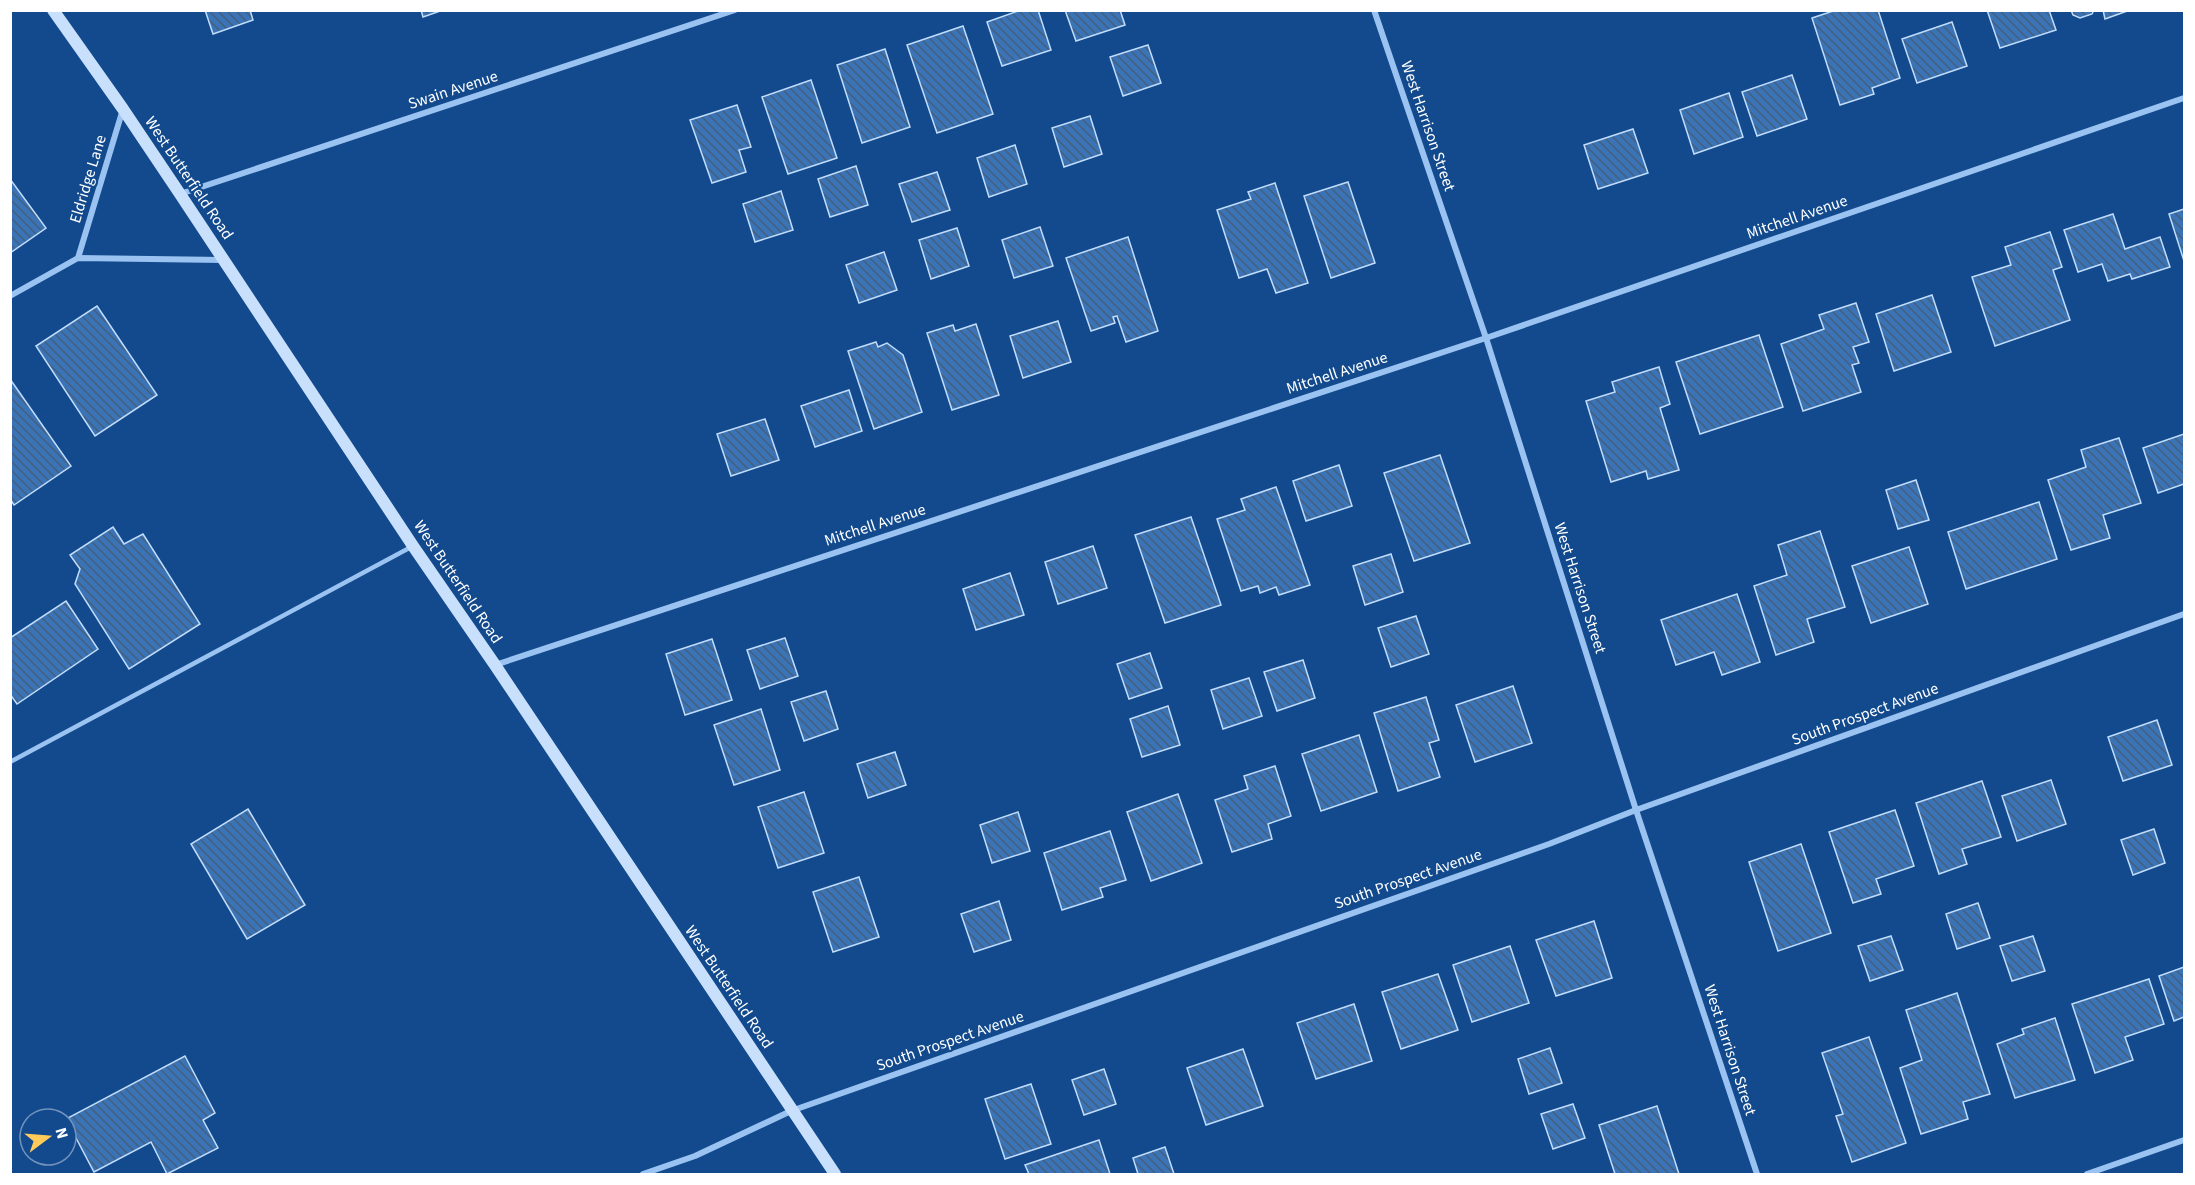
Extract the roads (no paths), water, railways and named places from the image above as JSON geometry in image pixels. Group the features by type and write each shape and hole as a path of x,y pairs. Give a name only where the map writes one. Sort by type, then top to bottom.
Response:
{"main road":[{"name":"West Butterfield Road","path":"53,10 123,109 412,546 495,665 834,1174"}],"street":[{"name":"Swain Avenue","path":"180,194 735,10"},
{"name":"West Harrison Street","path":"1374,10 1486,338 1636,810 1757,1174"},
{"name":"Mitchell Avenue","path":"495,665 1486,338 2184,98"},
{"name":"Eldridge Lane","path":"78,258 123,109"},
{"path":"10,297 78,258 224,260"},
{"name":"South Prospect Avenue","path":"643,1174 695,1156 791,1111 1549,844 1636,810 2184,614"},
{"path":"2088,1174 2184,1140"}],"lane":[{"path":"10,762 412,546"}]}
